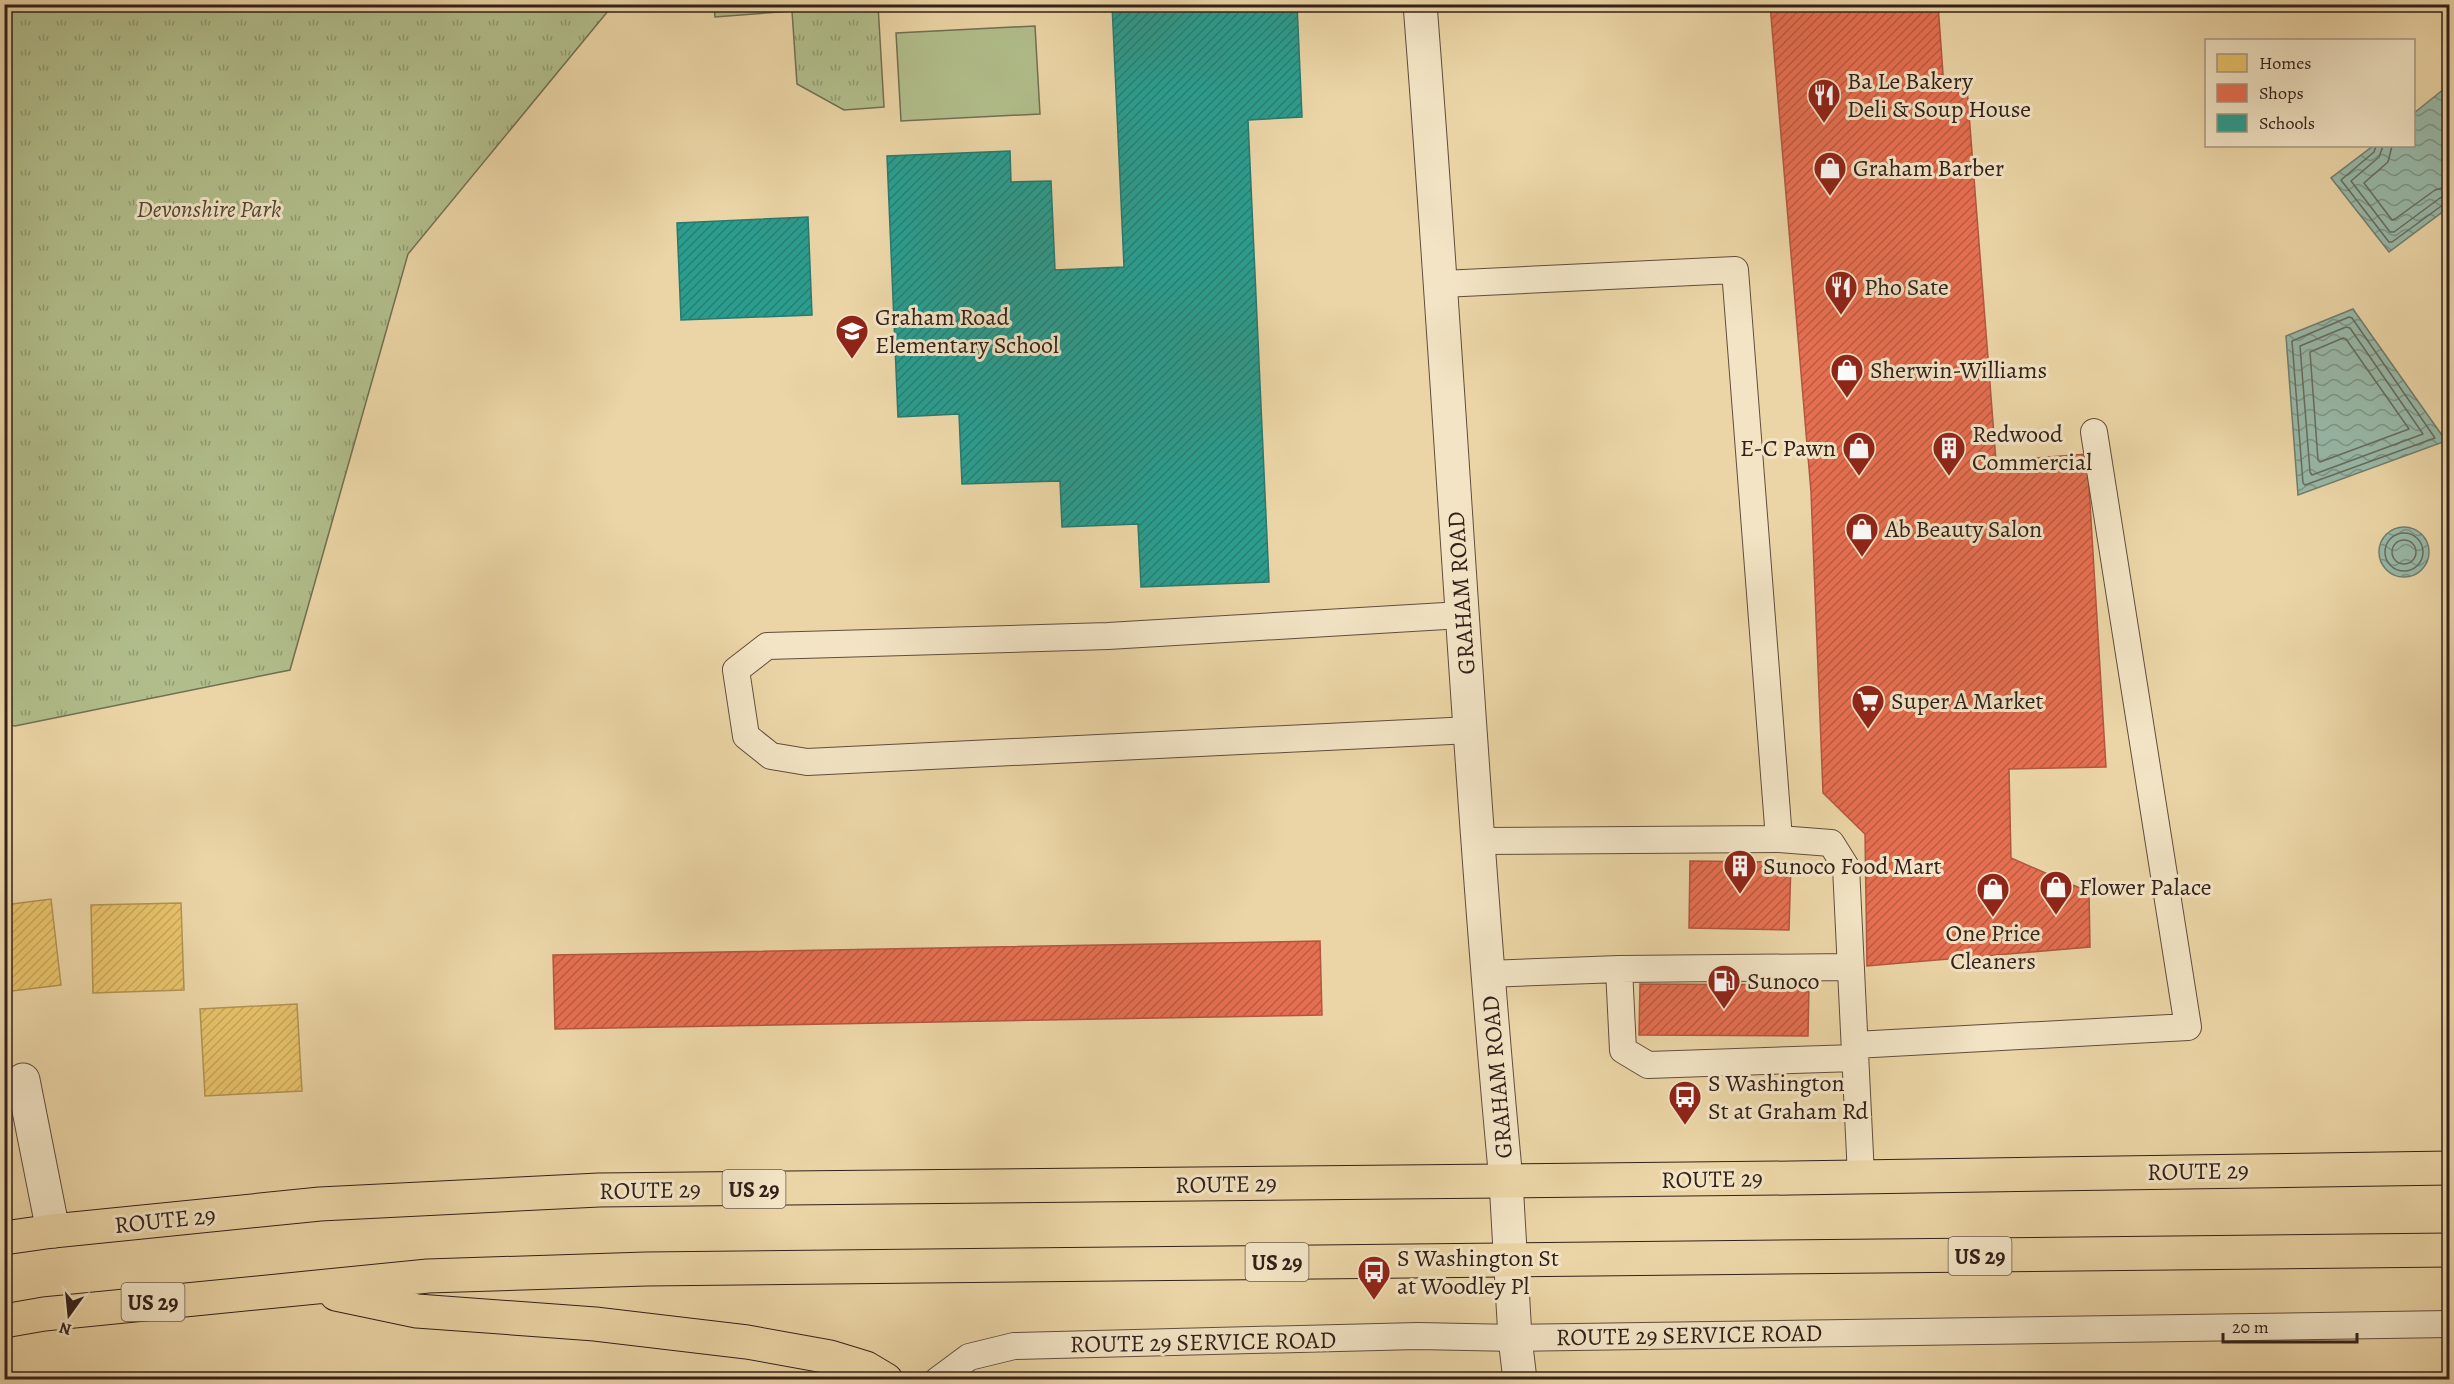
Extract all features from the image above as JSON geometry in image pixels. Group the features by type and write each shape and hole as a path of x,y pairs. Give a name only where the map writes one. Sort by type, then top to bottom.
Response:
{"main road":[{"name":"ROUTE 29","path":"4,1238 320,1204 599,1190 2450,1168"},
{"name":"US 29","path":"4,1321 44,1314 428,1275 646,1269 2450,1250"},
{"path":"302,1287 417,1311 596,1324 747,1342 830,1357 866,1368 886,1380"}],"street":[{"name":"GRAHAM ROAD","path":"1420,4 1442,284 1487,974 1506,1181 1515,1338 1520,1380"},
{"path":"23,1080 53,1231"}],"lane":[{"path":"1442,284 1735,270 1779,839"},
{"path":"1619,969 1623,1050 1648,1065 2188,1027 2094,432"},
{"path":"1462,615 1108,636 767,646 736,670 746,736 771,756 807,762 1471,730"},
{"path":"1479,841 1779,839 1831,843 1846,867 1861,1176"},
{"path":"1487,974 1619,969 1851,967"},
{"name":"ROUTE 29 SERVICE ROAD","path":"938,1380 969,1357 1014,1346 1418,1336 1515,1338 2450,1324"}],"green space":[{"name":"Devonshire Park","path":"5,4 613,5 408,254 290,670 15,726 5,724"},
{"path":"714,5 878,5 884,107 844,110 797,84 792,11 715,17"},
{"path":"1035,26 1040,114 901,121 896,33"}],"water":[{"path":"2449,85 2449,207 2389,252 2331,178 2372,147 2415,147 2415,112"},
{"path":"2353,309 2446,441 2298,495 2286,336"},
{"path":"2399,527 2409,527 2422,534 2429,547 2429,557 2422,570 2409,577 2399,577 2390,573 2383,566 2379,557 2379,547 2383,538 2390,531"}],"building: Homes":[{"path":"51,899 61,985 4,992 4,905"},
{"path":"181,903 184,990 93,993 91,905"},
{"path":"297,1004 302,1091 205,1096 200,1009"}],"building: Shops":[{"name":"Redwood Commercial","path":"1770,4 1938,4 1944,88 1967,88 1996,461 2087,454 2106,767 2009,769 2011,858 2089,892 2090,947 1867,966 1865,834 1823,793 1811,492"},
{"name":"Sunoco Food Mart","path":"1690,861 1791,862 1789,930 1689,928"},
{"path":"1320,941 1322,1015 555,1029 553,955"},
{"name":"Sunoco","path":"1640,984 1809,985 1808,1036 1639,1035"}],"building: Schools":[{"path":"1112,4 1297,4 1302,117 1248,120 1269,582 1141,587 1138,524 1062,527 1060,481 962,484 959,414 898,417 887,156 1010,151 1011,182 1051,181 1055,270 1124,267"},
{"path":"808,217 812,315 681,320 677,223"}],"place":[{"name":"Ba Le Bakery Deli & Soup House","path":"1824,124"},
{"name":"Graham Barber","path":"1830,197"},
{"name":"Pho Sate","path":"1841,316"},
{"name":"Graham Road Elementary School","path":"852,360"},
{"name":"Sherwin-Williams","path":"1847,399"},
{"name":"E-C Pawn","path":"1859,477"},
{"name":"Redwood Commercial","path":"1949,477"},
{"name":"Ab Beauty Salon","path":"1862,558"},
{"name":"Super A Market","path":"1868,730"},
{"name":"Sunoco Food Mart","path":"1740,895"},
{"name":"Flower Palace","path":"2056,916"},
{"name":"One Price Cleaners","path":"1993,918"},
{"name":"Sunoco","path":"1724,1010"},
{"name":"S Washington St at Graham Rd","path":"1685,1126"},
{"name":"S Washington St at Woodley Pl","path":"1374,1301"}]}
